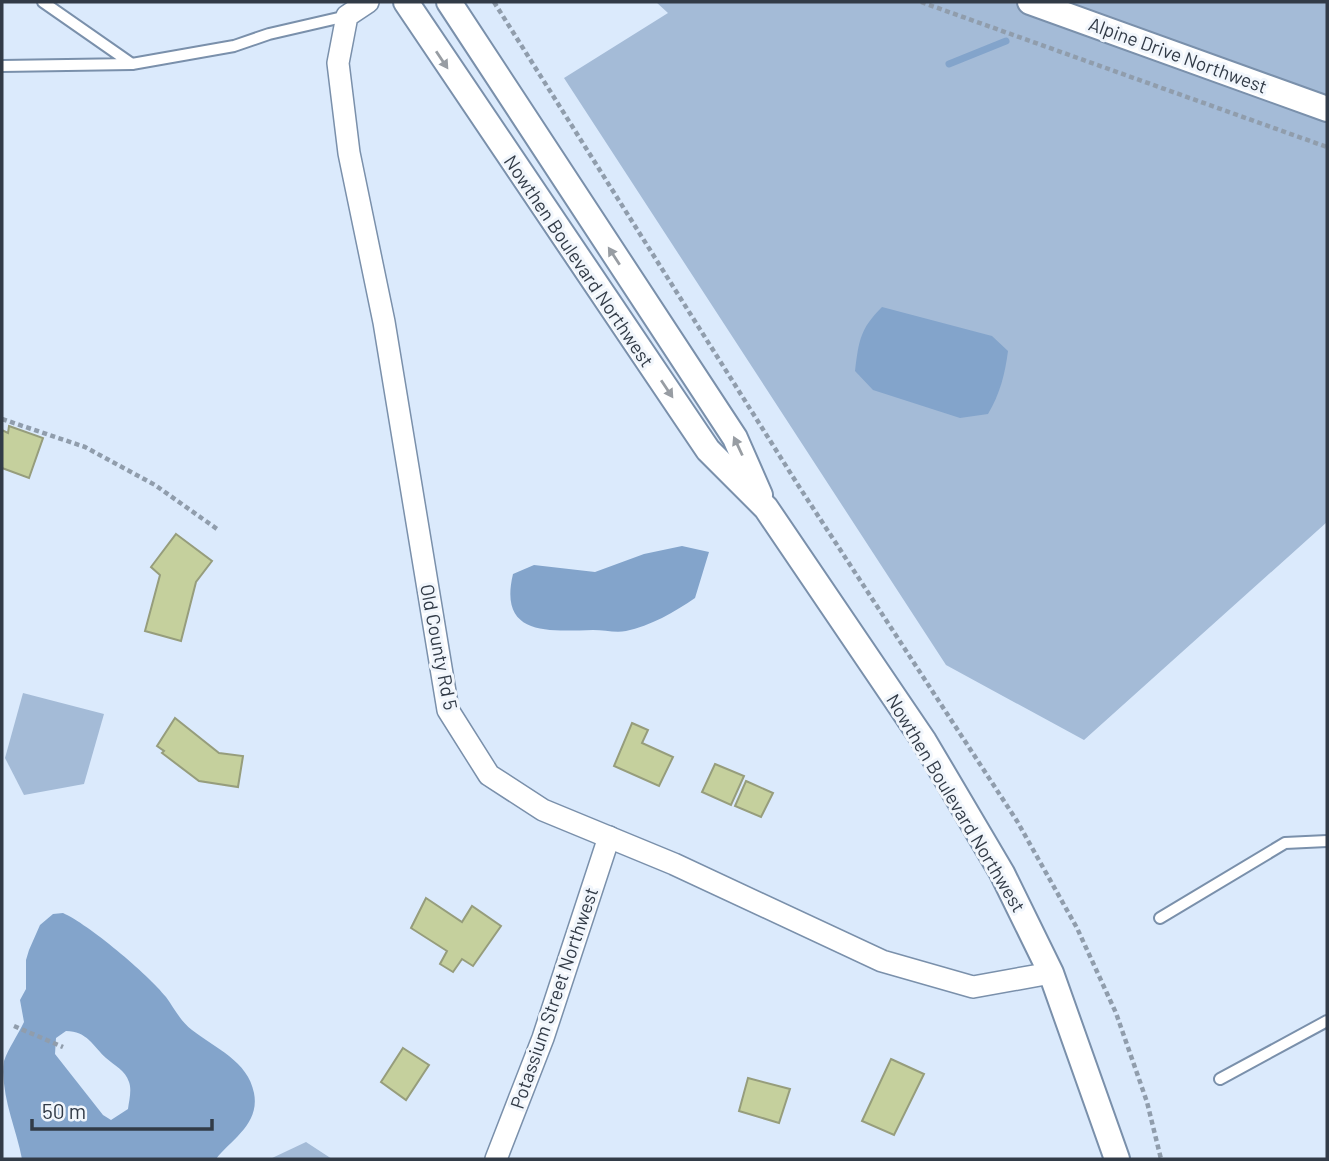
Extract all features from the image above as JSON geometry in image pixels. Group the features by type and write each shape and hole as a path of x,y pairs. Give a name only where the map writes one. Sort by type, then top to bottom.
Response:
{"street":[{"path":"347,16 368,2"},
{"name":"Nowthen Boulevard Northwest","path":"406,2 708,450 766,509 924,741 1002,873 1051,973 1110,1134 1116,1159"},
{"name":"Nowthen Boulevard Northwest","path":"449,2 735,439 766,509"},
{"name":"Alpine Drive Northwest","path":"1030,2 1327,109"},
{"name":"Old County Rd 5","path":"347,16 338,63 349,153 384,322 447,710 489,775 543,810 610,837 882,961 973,987 1051,973"},
{"name":"Potassium Street Northwest","path":"496,1159 542,1038 610,837"}],"lane":[{"path":"43,2 132,64"},
{"path":"2,66 132,64 234,46 269,34 347,16"},
{"path":"1160,918 1285,843 1327,841"},
{"path":"1220,1079 1327,1021"}],"path":[{"path":"494,2 798,485 1017,821 1077,928 1116,1013 1147,1102 1161,1159"},
{"path":"921,2 1327,147"},
{"path":"2,419 85,447 155,485 217,529"},
{"path":"14,1026 64,1047"}],"shaded area":[{"path":"656,2 1327,2 1327,522 1084,740 946,665 564,78 668,13"},
{"path":"882,307 992,336 1008,351 1001,384 988,414 960,418 873,390 855,371 862,336 869,322"},
{"path":"682,546 709,552 695,598 644,626 618,632 544,629 520,620 513,609 510,595 513,574 534,565 595,572 644,554"},
{"path":"23,693 104,714 84,784 24,795 5,758"},
{"path":"63,913 74,919 117,950 157,987 188,1027 229,1056 245,1072 254,1093 253,1114 243,1130 216,1159 22,1159 6,1099 4,1061 24,1022 20,1000 26,989 26,960 29,950 40,925 53,914","holes":["66,1031 89,1040 122,1071 129,1082 128,1109 111,1120 103,1115 55,1054 56,1038"]},
{"path":"306,1142 332,1159 270,1159"}],"building":[{"path":"9,426 43,438 29,478 2,468 2,430 8,433"},
{"path":"176,534 212,561 196,582 181,641 145,631 160,575 151,567"},
{"path":"175,718 219,753 243,756 238,787 199,781 162,753 164,751 157,746"},
{"path":"632,723 648,730 642,743 673,757 659,786 614,766"},
{"path":"715,764 744,776 731,805 702,792"},
{"path":"746,781 773,793 761,817 735,806"},
{"path":"426,898 462,922 472,906 501,926 473,966 462,959 453,972 440,964 447,951 411,928"},
{"path":"403,1048 429,1065 406,1100 381,1082"},
{"path":"891,1059 924,1074 894,1135 862,1121"},
{"path":"748,1078 790,1089 779,1123 739,1111"}],"waterway":[{"path":"949,64 1006,41"}]}
